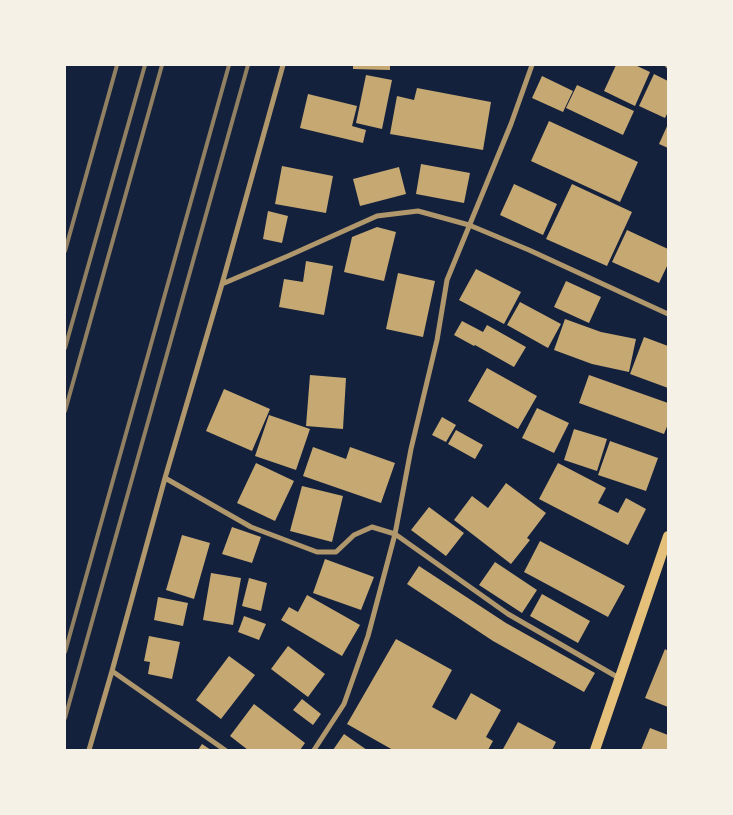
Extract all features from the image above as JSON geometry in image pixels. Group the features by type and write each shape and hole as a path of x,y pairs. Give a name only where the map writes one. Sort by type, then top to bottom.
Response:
{"main road":[{"path":"595,750 619,679 664,562 668,536"}],"street":[{"path":"89,750 283,65"},
{"path":"314,750 344,704 368,636 395,534 411,449 437,340 447,280 511,124 532,65"},
{"path":"222,284 377,216 418,211 469,225 529,250 668,314"},
{"path":"165,478 251,527 317,552 336,552 354,535 372,527 395,534 508,614 619,679"},
{"path":"112,671 225,750"}],"building":[{"path":"353,65 390,65 390,70 353,69"},
{"path":"616,65 635,65 650,72 635,106 604,91"},
{"path":"654,74 668,81 668,112 665,118 639,106"},
{"path":"366,75 392,80 382,129 356,123"},
{"path":"542,76 573,91 563,112 532,98"},
{"path":"577,85 634,111 623,135 566,108"},
{"path":"417,88 491,102 483,150 390,134 397,96 414,100"},
{"path":"308,94 357,106 352,126 366,130 363,143 300,128"},
{"path":"549,121 638,162 620,202 531,161"},
{"path":"668,124 668,148 659,144"},
{"path":"421,164 470,173 464,203 416,194"},
{"path":"282,166 333,176 326,213 275,204"},
{"path":"399,167 406,194 360,206 353,179"},
{"path":"514,184 557,204 543,235 500,215"},
{"path":"572,184 632,212 607,266 546,239"},
{"path":"268,211 288,216 282,243 263,239"},
{"path":"377,227 396,232 384,281 344,272 352,237"},
{"path":"627,230 668,249 668,264 659,283 612,262"},
{"path":"306,261 333,266 324,315 279,307 284,279 303,282"},
{"path":"476,269 521,292 504,324 459,300"},
{"path":"398,273 435,281 423,337 386,329"},
{"path":"566,281 601,297 589,323 554,307"},
{"path":"520,302 561,324 548,348 507,325"},
{"path":"565,319 601,332 636,339 629,372 592,364 554,350"},
{"path":"462,321 483,332 487,325 526,347 514,367 454,335"},
{"path":"644,337 668,346 668,388 630,374"},
{"path":"487,368 537,396 518,429 468,401"},
{"path":"310,375 346,378 343,429 306,426"},
{"path":"589,375 668,403 668,424 664,434 579,403"},
{"path":"224,389 270,409 252,451 206,431"},
{"path":"537,408 569,423 554,453 522,438"},
{"path":"269,415 310,429 296,470 255,456"},
{"path":"442,417 456,425 446,442 432,435"},
{"path":"574,429 607,439 597,471 564,460"},
{"path":"456,430 483,445 475,459 448,444"},
{"path":"610,441 658,458 646,491 598,475"},
{"path":"313,447 346,459 350,447 395,463 381,503 303,476"},
{"path":"256,463 294,481 275,521 237,503"},
{"path":"558,463 606,488 598,503 618,513 626,498 646,509 628,545 539,499"},
{"path":"506,483 546,513 527,538 530,540 511,564 454,520 472,496 488,508"},
{"path":"302,486 343,496 332,542 290,531"},
{"path":"429,507 464,533 446,556 411,530"},
{"path":"232,527 261,537 252,563 222,554"},
{"path":"182,535 210,543 194,599 166,590"},
{"path":"540,541 625,586 608,617 524,572"},
{"path":"325,559 374,577 361,610 313,593"},
{"path":"495,562 537,590 522,613 479,585"},
{"path":"419,566 506,623 595,673 584,692 493,641 407,584"},
{"path":"211,573 241,578 233,625 203,620"},
{"path":"249,578 267,583 261,611 242,606"},
{"path":"542,594 590,621 578,643 530,616"},
{"path":"307,595 360,625 342,656 281,620 289,607 298,612"},
{"path":"158,597 188,603 183,626 154,620"},
{"path":"244,616 266,624 259,640 238,632"},
{"path":"149,636 180,642 172,679 148,674 150,662 144,661"},
{"path":"396,639 452,670 432,707 456,720 471,693 501,710 486,737 493,741 488,750 393,750 347,724"},
{"path":"288,646 325,674 308,697 271,669"},
{"path":"665,649 668,651 668,707 645,698"},
{"path":"229,656 255,675 221,719 196,700"},
{"path":"302,699 321,714 313,725 293,710"},
{"path":"254,704 305,743 300,750 248,750 230,736"},
{"path":"518,722 556,742 552,750 503,749"},
{"path":"650,728 668,735 668,750 641,750"},
{"path":"344,734 367,750 333,750"},
{"path":"202,744 211,750 198,750"}],"railway":[{"path":"65,251 117,65"},
{"path":"65,348 145,65"},
{"path":"65,411 162,65"},
{"path":"65,652 229,65"},
{"path":"65,718 248,65"}]}
